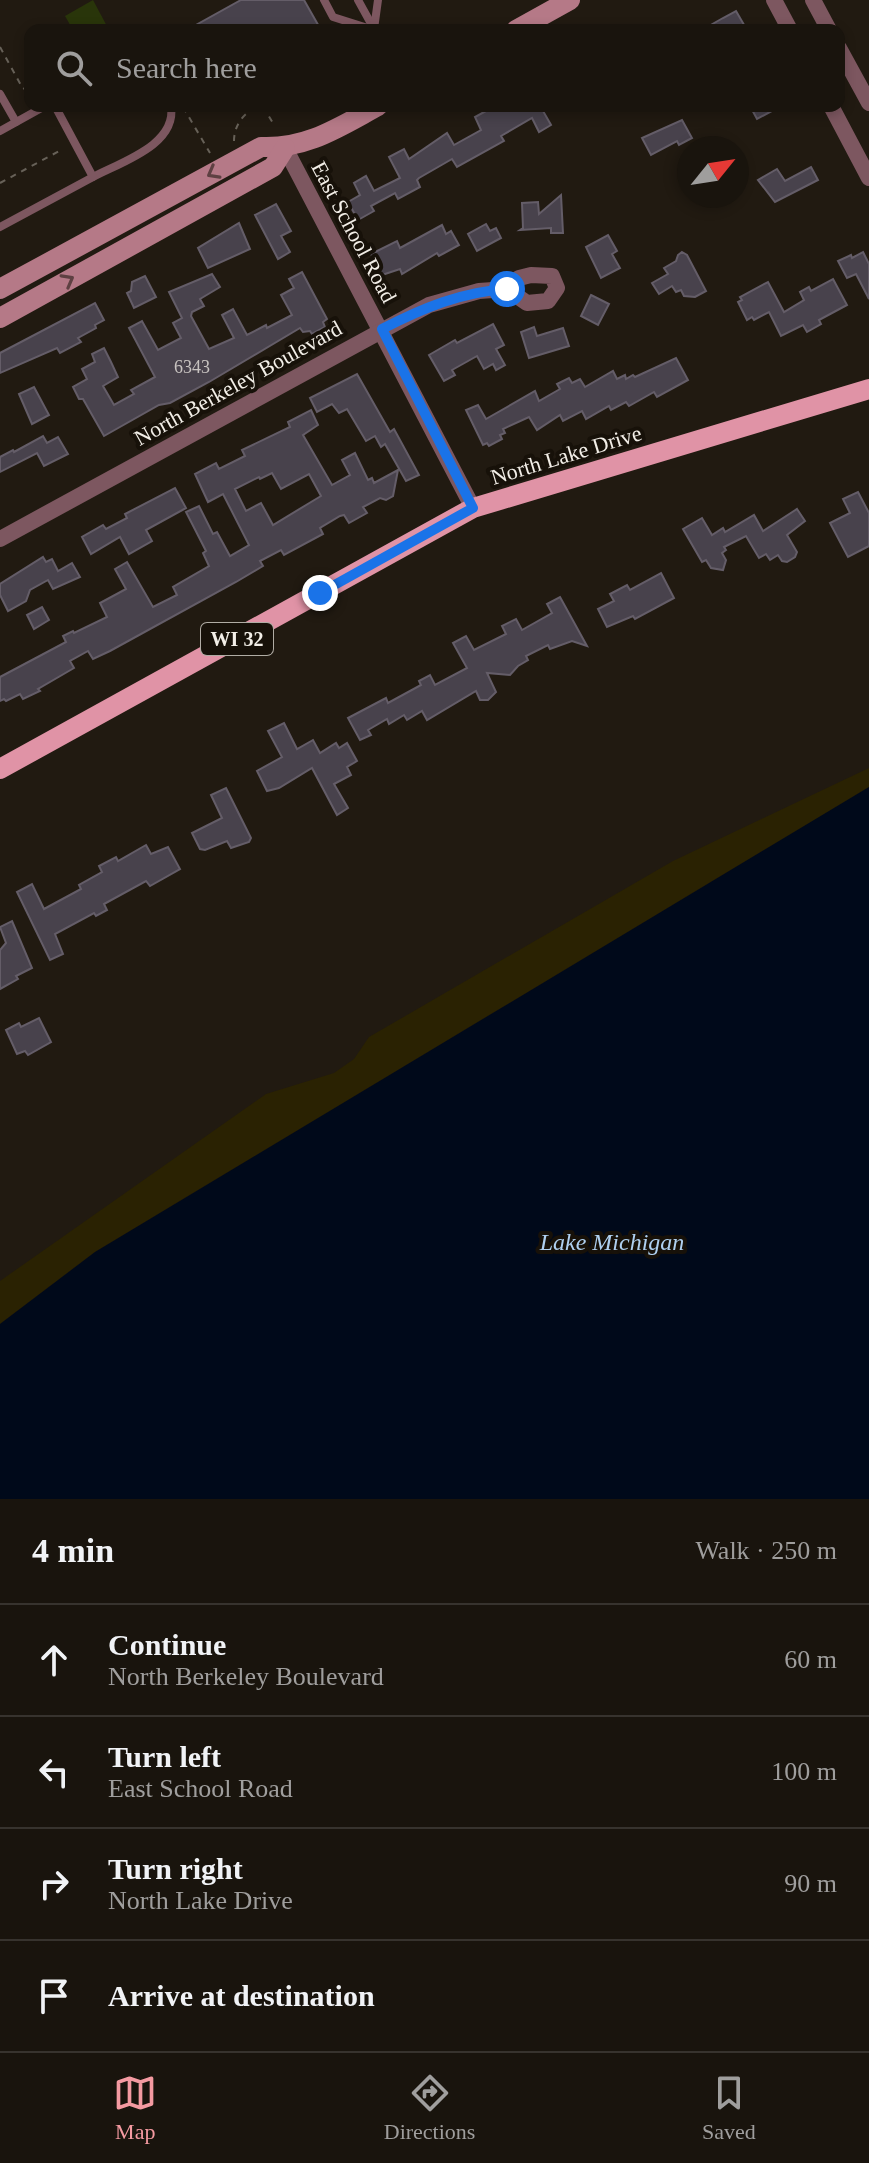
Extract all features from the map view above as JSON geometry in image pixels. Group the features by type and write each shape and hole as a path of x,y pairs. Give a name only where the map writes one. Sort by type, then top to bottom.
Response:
{"main road":[{"name":"North Lake Drive","path":"0,769 473,508 869,389"}],"street":[{"path":"527,24 570,0"},
{"path":"774,0 787,24"},
{"path":"813,0 826,24"},
{"path":"845,59 869,103"},
{"path":"0,289 261,147 285,148 323,135 367,112"},
{"path":"834,112 869,178"},
{"path":"0,318 273,167 285,148"},
{"name":"East School Road","path":"285,148 473,508"},
{"name":"North Berkeley Boulevard","path":"0,539 429,305 479,291 507,289"}],"lane":[{"path":"324,0 333,17 355,24"},
{"path":"358,0 371,24"},
{"path":"375,24 378,0"},
{"path":"0,94 16,122"},
{"path":"0,131 34,112"},
{"path":"58,112 93,177"},
{"path":"0,227 149,147 163,137 170,125 171,112"}],"path":[{"path":"0,47 24,89"},
{"path":"186,112 213,158"},
{"path":"237,145 233,139 237,124 249,112"},
{"path":"265,112 274,125"},
{"path":"0,183 74,142"}],"green space":[{"path":"93,0 106,24 70,24 65,16"}],"sand":[{"path":"869,768 869,787 95,1252 0,1324 0,1281 266,1094 334,1073 354,1059 369,1037 673,861"}],"water":[{"name":"Lake Michigan","path":"869,787 869,1499 0,1499 0,1324 95,1252"}],"building":[{"path":"241,0 304,0 318,24 198,24"},
{"path":"736,11 744,24 712,24"},
{"path":"484,112 544,112 551,125 539,132 532,118 501,136 504,141 457,167 452,159 419,178 420,187 398,199 395,193 371,206 374,211 358,220 348,202 360,195 354,183 366,176 374,191 400,178 389,157 404,149 409,159 447,133 454,145 481,130 475,117"},
{"path":"753,112 770,112 757,119"},
{"path":"682,120 691,136 677,136 677,141 651,155 642,138"},
{"path":"811,167 818,180 775,202 758,180 777,169 785,181"},
{"path":"561,195 563,233 551,233 551,228 520,230 523,228 522,203 538,202 539,214"},
{"path":"276,204 291,231 281,236 290,252 278,259 255,215"},
{"path":"239,223 250,249 208,268 198,248"},
{"path":"486,224 490,231 496,228 501,238 477,251 468,234"},
{"path":"442,225 446,234 451,231 459,245 439,256 437,253 402,274 400,269 382,275 371,254 397,241 400,248"},
{"path":"608,235 617,251 612,254 620,268 601,278 586,247"},
{"path":"682,252 687,255 706,291 695,297 684,296 681,290 676,292 672,286 659,294 652,283 668,274 664,268 676,261"},
{"path":"863,252 869,264 869,299 856,274 847,278 838,261"},
{"path":"302,272 327,319 323,322 325,327 312,334 300,328 209,382 170,403 159,405 104,436 73,387 87,379 82,369 95,362 92,354 104,348 118,377 103,386 114,405 134,394 131,390 155,377 129,328 142,321 158,350 181,338 173,323 182,318 169,292 212,274 220,287 200,299 204,306 192,312 191,316 209,349 234,338 222,315 233,309 247,335 292,315 281,295 294,288 289,279"},
{"path":"145,276 156,297 134,308 127,293 131,291 132,282"},
{"path":"833,279 847,305 819,320 821,324 807,332 803,325 781,336 769,312 747,320 738,302 742,300 740,297 768,282 784,312 804,300 800,292 809,287 811,291"},
{"path":"591,295 609,304 598,325 581,316"},
{"path":"95,303 104,320 78,338 81,342 60,353 57,348 0,373 0,353"},
{"path":"493,324 504,345 496,349 505,365 496,370 493,364 484,369 477,356 452,370 455,375 444,381 429,355"},
{"path":"534,327 537,336 563,328 569,346 529,358 521,332"},
{"path":"676,358 688,380 657,397 654,392 629,406 626,402 611,410 609,406 586,419 582,411 563,421 560,415 537,430 529,417 503,429 502,439 489,446 487,443 483,445 466,410 478,405 486,419 535,391 539,401 560,389 557,384 569,378 572,383 580,379 585,387 613,371 617,379 625,375 626,379"},
{"path":"357,374 390,432 394,429 419,475 406,481 385,444 381,447 375,436 366,441 347,409 339,413 332,404 317,412 310,398"},
{"path":"34,387 49,415 32,424 19,394"},
{"path":"311,410 318,425 303,435 332,485 350,475 342,460 355,453 368,480 372,478 374,483 398,470 393,496 386,500 380,498 363,507 367,513 349,523 344,515 340,516 320,528 323,534 284,555 281,550 260,561 263,566 110,651 93,659 88,651 70,661 74,668 38,689 40,691 23,699 20,694 0,701 0,677 66,642 63,636 107,617 100,603 126,589 115,569 127,562 153,607 177,595 173,587 209,566 203,553 206,551 186,512 199,506 213,534 217,532 230,556 249,545 223,494 208,502 195,474 216,463 219,469 245,456 242,450 290,427 288,422","holes":["272,473 281,489 309,474 321,496 273,525 261,503 246,511 235,489"]},
{"path":"43,436 47,443 58,437 68,454 44,466 37,453 0,472 0,457"},
{"path":"175,488 186,508 146,530 152,541 129,554 120,537 91,554 82,537 103,525 106,529 127,518 125,514"},
{"path":"858,492 869,513 869,546 848,557 830,523 850,513 843,499"},
{"path":"797,509 805,521 787,535 797,552 787,562 778,555 770,560 766,554 759,558 746,536 724,547 726,550 722,553 726,560 723,570 711,568 706,560 702,562 683,529 702,518 712,535 723,528 725,532 754,515 763,531"},
{"path":"43,557 46,562 52,559 58,571 72,563 80,577 53,589 48,580 30,590 26,601 8,611 0,595 0,584"},
{"path":"661,573 674,598 635,619 633,616 607,627 598,609 614,601 610,594 627,585 630,590"},
{"path":"560,597 587,646 572,641 550,649 548,645 526,656 528,660 510,675 487,673 496,692 488,700 480,700 476,691 427,720 422,711 407,720 404,715 389,724 387,719 368,730 371,735 360,740 348,718 386,698 388,703 421,685 419,681 430,675 435,685 467,668 453,643 466,636 474,650 506,634 502,626 516,619 522,630 552,613 547,604"},
{"path":"42,607 49,620 34,629 27,615"},
{"path":"284,723 297,749 313,740 320,753 336,743 339,748 347,743 357,761 347,767 351,775 334,784 348,808 337,815 312,768 279,788 267,791 257,771 282,757 268,731"},
{"path":"226,788 251,838 249,842 231,848 227,841 200,849 192,833 222,818 211,795"},
{"path":"146,845 151,854 168,847 180,869 150,886 146,881 104,904 107,910 96,916 94,913 55,934 63,954 50,960 17,892 32,884 44,909 81,889 79,885 102,872 99,866 116,857 118,861"},
{"path":"12,921 32,968 0,989 0,950 6,943 0,927"},
{"path":"39,1018 51,1042 28,1055 25,1051 17,1054 6,1030"}],"route":[{"path":"320,593 473,508 382,329 429,305 479,291 507,289"}]}
